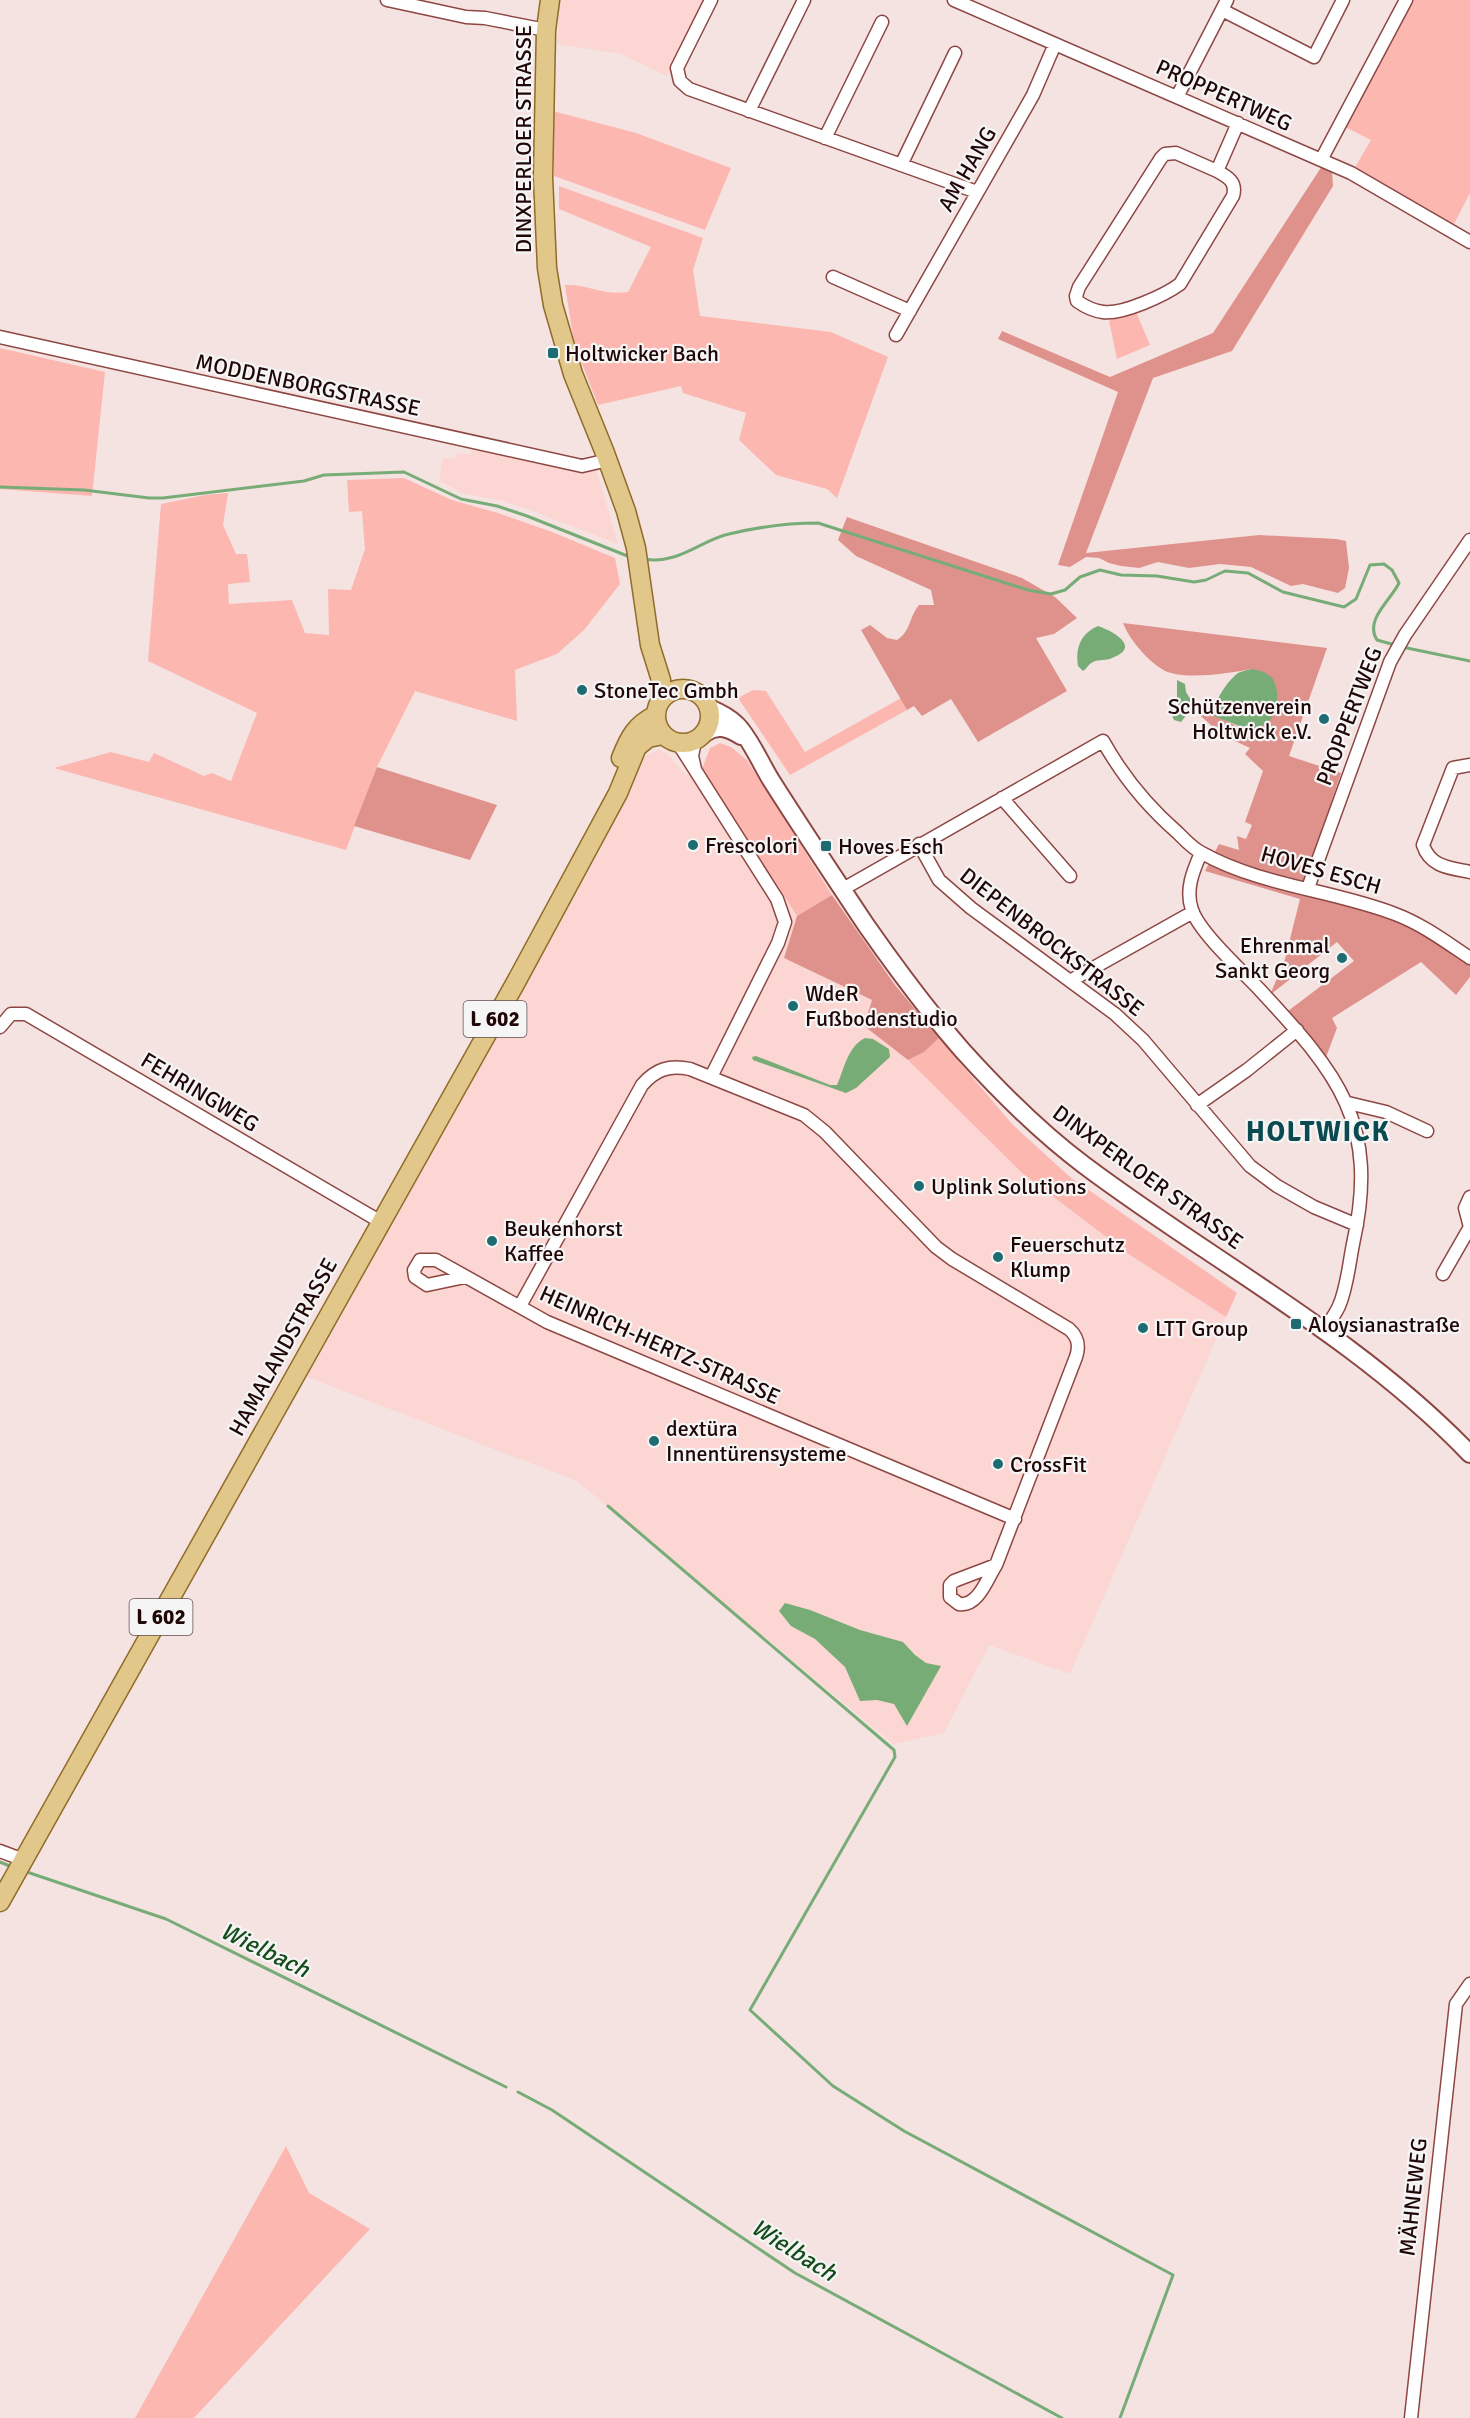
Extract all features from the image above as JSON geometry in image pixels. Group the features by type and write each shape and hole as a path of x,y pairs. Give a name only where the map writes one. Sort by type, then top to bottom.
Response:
{"main road":[{"name":"DINXPERLOER STRASSE","path":"550,0 546,30 543,177 547,268 553,305 573,374 608,460 636,548 650,645 661,680 658,707"},
{"name":"DINXPERLOER STRASSE","path":"648,623 676,683 682,689"},
{"name":"L 602","path":"658,707 667,694 682,689"},
{"path":"682,689 702,696 711,716 685,738"},
{"path":"658,707 657,726 685,738 712,728 723,727 747,740"},
{"name":"HAMALANDSTRASSE","path":"604,814 609,790 630,736 636,727 658,707"},
{"name":"DINXPERLOER STRASSE","path":"709,708 726,716 738,726 868,927 935,1018 1026,1115 1082,1163 1149,1212 1325,1330 1394,1383 1470,1454"},
{"name":"HAMALANDSTRASSE","path":"0,1902 516,982 604,814 618,793 637,747 648,738 685,738"}],"street":[{"path":"387,0 425,4 466,17 485,18 546,30"},
{"path":"711,0 677,68 680,81 689,89 977,192"},
{"path":"749,111 804,0"},
{"name":"PROPPERTWEG","path":"954,0 1351,173 1470,242"},
{"path":"1178,97 1225,5 1314,57 1343,0"},
{"path":"1321,160 1406,0"},
{"path":"825,138 882,22"},
{"name":"AM HANG","path":"896,335 1034,95 1055,44"},
{"path":"901,165 955,53"},
{"path":"1216,171 1238,123"},
{"path":"1165,153 1176,153 1216,171 1233,182 1235,188 1233,196 1180,284 1170,291 1114,312 1102,312 1077,301 1079,287 1165,153"},
{"path":"833,277 910,311"},
{"name":"MODDENBORGSTRASSE","path":"0,337 582,466 608,460"},
{"name":"PROPPERTWEG","path":"1308,888 1389,662 1470,540"},
{"path":"685,738 696,773 777,899 785,922 778,943 711,1077"},
{"name":"HOVES ESCH","path":"843,889 1103,741 1115,763 1138,794 1164,822 1202,853 1248,872 1396,914 1432,932 1470,958"},
{"path":"1465,765 1453,768 1449,775 1424,845 1431,861 1442,866 1470,872"},
{"path":"1002,798 1070,876"},
{"name":"DIEPENBROCKSTRASSE","path":"919,844 939,880 970,908 1115,1014 1143,1040 1237,1153 1277,1186 1314,1207 1358,1225"},
{"path":"1202,853 1192,873 1189,897 1193,912 1209,934 1297,1030 1331,1074 1348,1103 1358,1139 1362,1186 1358,1225 1340,1305 1325,1330"},
{"path":"1070,981 1193,912"},
{"name":"FEHRINGWEG","path":"0,1027 11,1014 26,1014 381,1222"},
{"path":"1197,1105 1247,1070 1297,1030"},
{"name":"HEINRICH-HERTZ-STRASSE","path":"465,1276 548,1322 1015,1519 1076,1357 1078,1343 1074,1333 1069,1329 952,1259 936,1247 825,1132 804,1115 711,1077 675,1066 665,1068 648,1078 520,1306"},
{"path":"1348,1103 1386,1112 1427,1131"},
{"path":"1443,1275 1470,1227 1464,1208 1470,1197"},
{"path":"996,1565 1015,1519"},
{"path":"0,1851 21,1866"},
{"name":"MÄHNEWEG","path":"1411,2418 1456,2004 1470,1984"}],"shaded area":[{"path":"560,0 705,0 667,76 621,54 557,44"},
{"path":"1411,0 1470,0 1470,193 1454,224 1355,167 1371,140 1345,127"},
{"path":"553,111 636,133 731,168 705,230 554,176"},
{"path":"1322,166 1332,170 1333,186 1232,351 1153,378 1086,553 1259,535 1336,539 1346,541 1349,568 1345,588 1338,593 1303,584 1291,586 1251,567 1220,564 1189,568 1158,562 1139,568 1086,557 1070,567 1058,565 1118,392 998,339 1002,331 1110,377 1213,333"},
{"path":"559,186 703,238 693,270 700,316 831,332 888,357 837,498 827,489 776,475 739,440 746,413 683,393 681,386 598,405 574,343 565,285 620,293 628,292 651,247 559,209"},
{"path":"1131,312 1137,314 1150,345 1117,359 1109,321"},
{"path":"0,348 105,372 92,496 0,489"},
{"path":"472,448 596,468 618,544 503,501 465,494 439,481 443,458 455,459 456,453 471,455"},
{"path":"404,478 452,500 552,532 615,558 620,584 584,630 557,654 515,670 517,721 415,691 377,767 346,850 54,768 111,752 149,762 154,753 204,776 212,773 231,781 257,713 148,661 161,504 228,493 223,525 236,554 247,554 250,582 228,584 229,604 292,600 305,633 329,635 328,589 351,590 365,549 362,511 349,512 347,480"},
{"path":"847,517 1022,578 1055,597 1077,618 1054,634 1036,638 1067,691 978,742 951,699 922,716 914,706 907,710 861,630 870,625 887,638 897,640 905,632 919,605 934,605 931,590 856,556 838,540"},
{"path":"1123,623 1327,648 1289,756 1341,773 1305,882 1353,895 1401,912 1437,928 1456,941 1470,952 1470,977 1456,995 1421,962 1332,1018 1337,1028 1326,1057 1288,1011 1354,961 1337,942 1270,995 1285,959 1300,899 1205,871 1219,844 1239,850 1237,836 1246,839 1252,825 1245,822 1263,771 1245,754 1250,748 1222,735 1194,710 1199,708 1195,707 1197,704 1240,728 1252,669 1223,674 1180,675 1171,673 1157,666 1143,653"},
{"path":"1098,626 1117,635 1125,644 1125,649 1121,654 1112,658 1091,663 1083,671 1078,666 1077,653 1080,642 1087,633"},
{"path":"1252,669 1266,673 1273,679 1277,690 1277,702 1274,714 1267,723 1249,730 1214,716 1214,711 1229,681 1238,673"},
{"path":"1177,680 1185,684 1186,692 1194,705 1181,722 1174,720 1172,716 1177,701"},
{"path":"753,690 766,691 805,752 901,698 907,710 790,775 738,698"},
{"path":"720,743 731,747 747,760 832,895 797,916 702,769 710,748"},
{"path":"659,750 668,754 686,775 702,769 797,916 784,958 873,1001 864,1027 908,1060 1022,1173 1130,1255 1226,1317 1070,1674 989,1645 944,1733 893,1744 577,1481 307,1377 599,852 640,763 646,755"},
{"path":"377,767 497,805 470,860 354,826"},
{"path":"832,895 895,985 939,1038 924,1052 908,1060 864,1026 872,1000 784,958 797,916"},
{"path":"865,1038 873,1039 889,1049 890,1057 856,1088 846,1093 753,1060 752,1057 756,1056 830,1085 837,1085 854,1046"},
{"path":"939,1038 1012,1124 1070,1177 1237,1293 1226,1317 1130,1255 1022,1173 908,1060 924,1052"},
{"path":"785,1603 810,1610 860,1630 903,1642 926,1663 941,1666 907,1726 894,1704 877,1700 860,1701 845,1667 815,1639 791,1626 779,1611"},
{"path":"286,2146 309,2193 370,2229 194,2418 135,2418"}],"waterway":[{"name":"Holtwicker Bach","path":"0,487 84,490 163,498 304,481 324,475 404,472 461,499 497,506 527,516 630,557"},
{"name":"Holtwicker Bach","path":"645,559 657,560 679,555 719,537 762,527 818,523 1028,590 1051,594 1065,590 1080,577 1100,570 1121,575 1157,576 1194,582 1206,580 1225,571 1248,573 1283,592 1344,607 1356,599 1370,565 1384,564 1392,570 1399,583 1380,610 1374,625 1374,633 1377,640 1395,645"},
{"name":"Holtwicker Bach","path":"1402,647 1470,661"},
{"path":"608,1506 894,1750 895,1757 750,2010 833,2086 904,2131 1173,2275 1120,2418"},
{"name":"Wielbach","path":"0,1862 12,1867"},
{"name":"Wielbach","path":"24,1871 166,1919 506,2087"},
{"name":"Wielbach","path":"518,2092 552,2110 795,2273 1062,2418"}],"place":[{"name":"Holtwicker Bach","path":"553,353"},
{"name":"StoneTec Gmbh","path":"582,690"},
{"name":"Schützenverein Holtwick e.V.","path":"1324,719"},
{"name":"Frescolori","path":"693,845"},
{"name":"Hoves Esch","path":"826,846"},
{"name":"Ehrenmal Sankt Georg","path":"1342,958"},
{"name":"WdeR Fußbodenstudio","path":"793,1006"},
{"name":"Uplink Solutions","path":"919,1186"},
{"name":"Beukenhorst Kaffee","path":"492,1241"},
{"name":"Feuerschutz Klump","path":"998,1257"},
{"name":"Aloysianastraße","path":"1296,1324"},
{"name":"LTT Group","path":"1143,1328"},
{"name":"dextüra Innentürensysteme","path":"654,1441"},
{"name":"CrossFit","path":"998,1464"}],"district":[{"name":"HOLTWICK","path":"1318,1132"}]}
